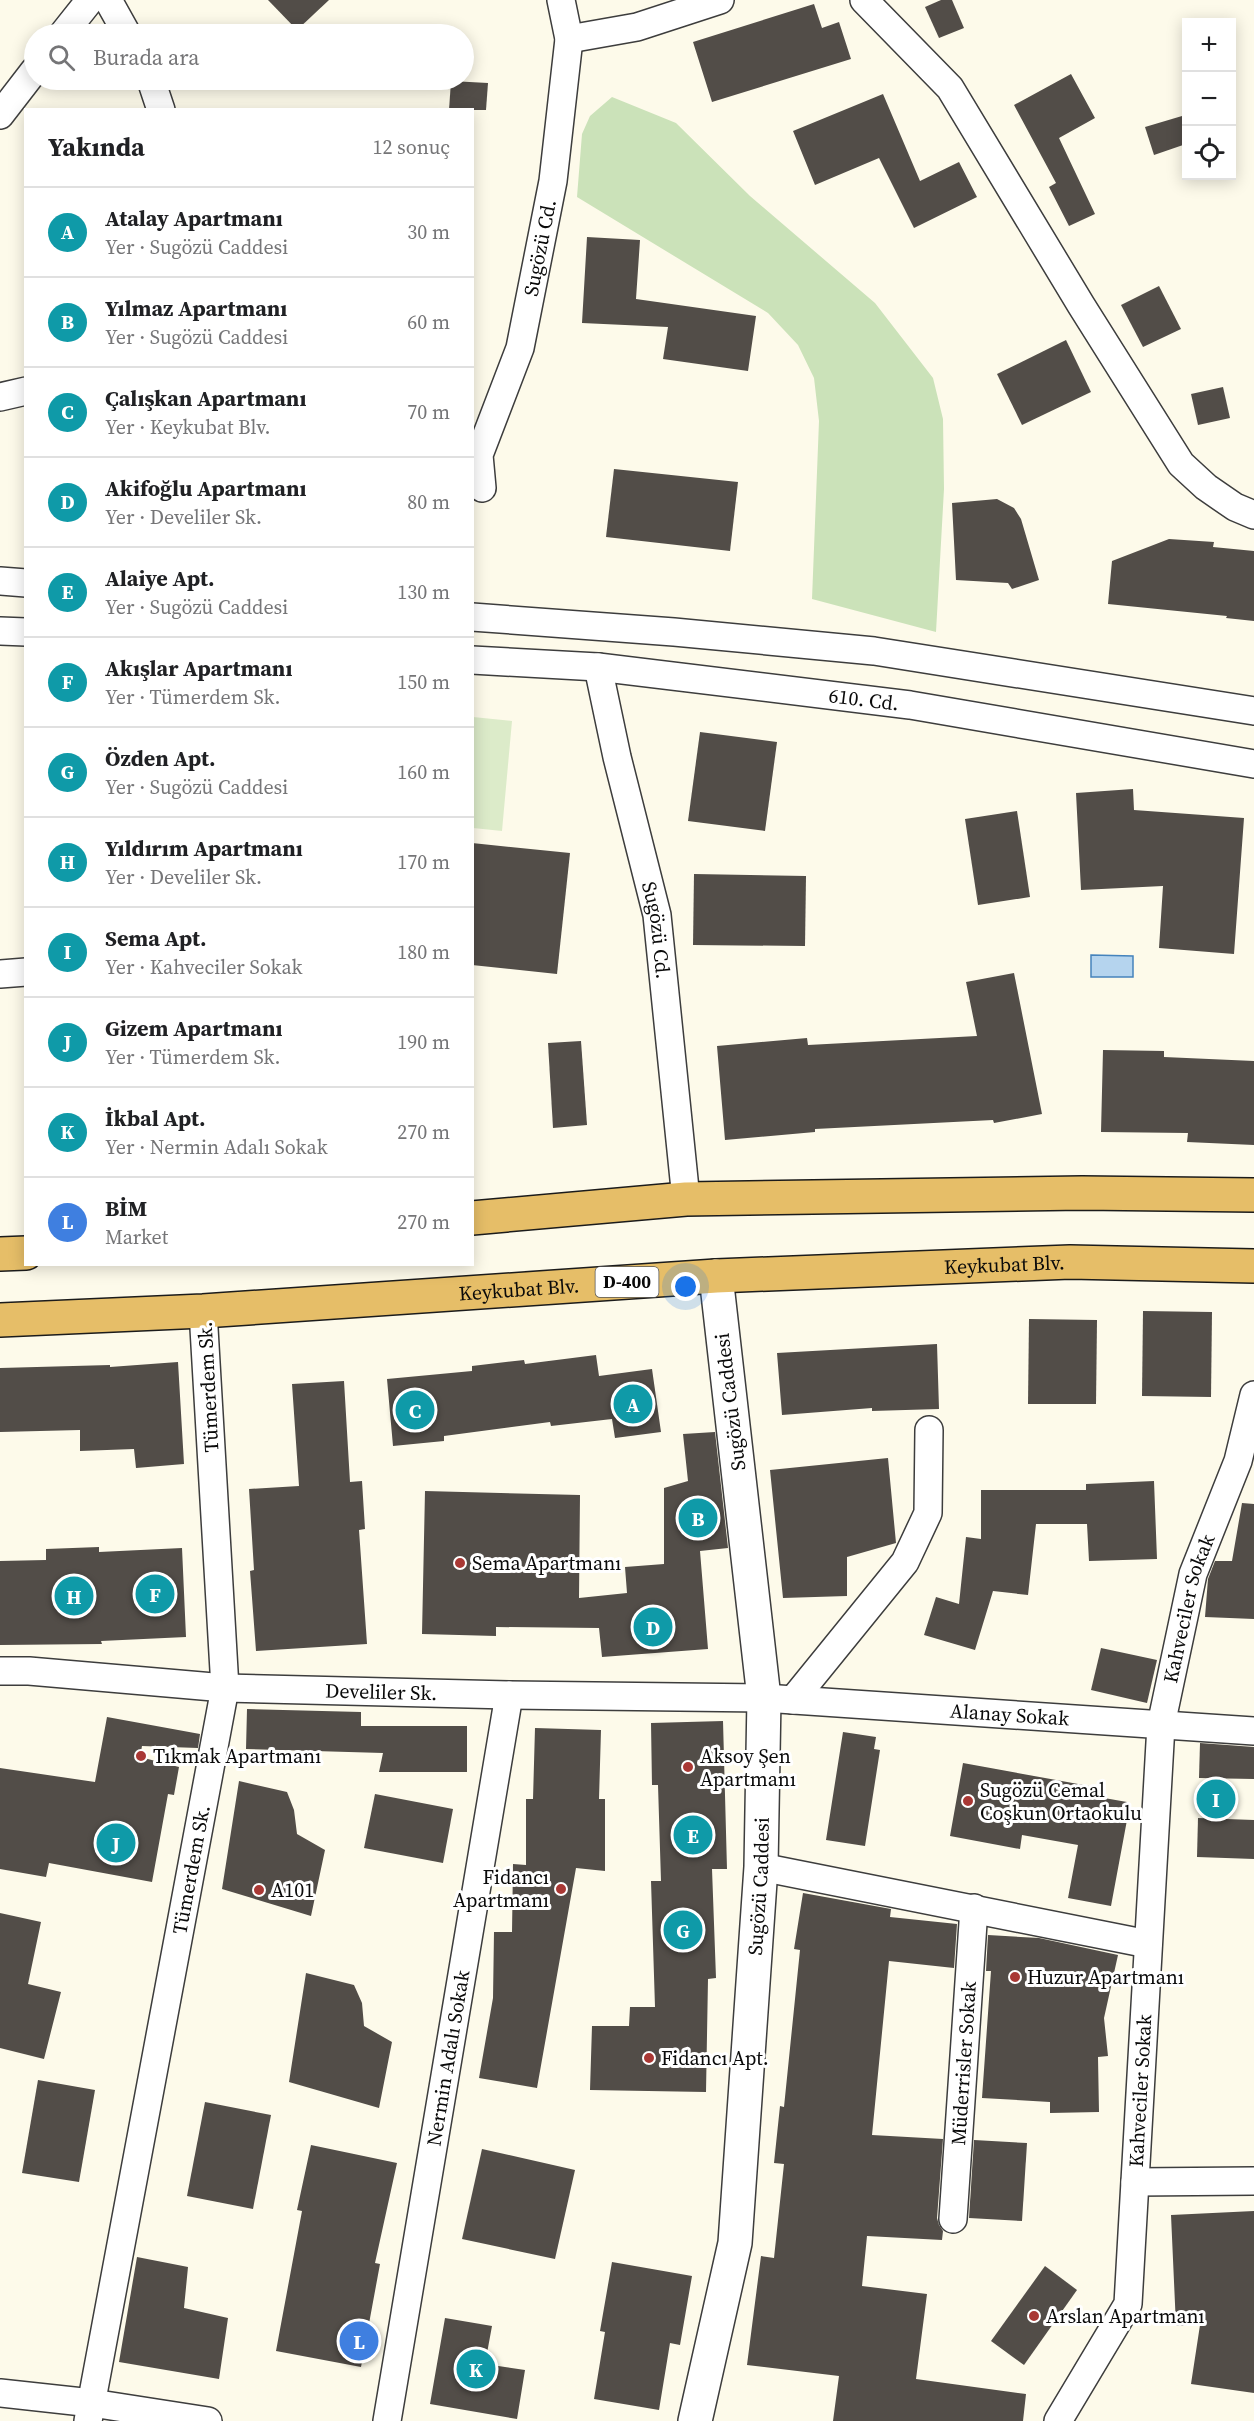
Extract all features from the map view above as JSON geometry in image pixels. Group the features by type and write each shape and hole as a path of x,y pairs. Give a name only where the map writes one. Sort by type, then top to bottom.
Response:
{"highway":[{"path":"474,1218 687,1199 1082,1193 1254,1195"},
{"path":"0,1254 24,1253"},
{"name":"Keykubat Blv.","path":"0,1320 203,1311 716,1276 1070,1262 1254,1266"}],"street":[{"path":"71,24 90,0"},
{"path":"108,0 121,24"},
{"name":"Sugözü Cd.","path":"482,488 476,454 520,348 553,182 569,39 561,0"},
{"path":"569,39 637,27 720,0"},
{"path":"864,0 950,88 1087,315 1181,464 1206,488 1235,507 1254,515"},
{"path":"0,115 24,84"},
{"path":"154,90 160,108"},
{"path":"0,398 24,392"},
{"path":"0,581 24,583"},
{"path":"474,617 674,632 874,651 1254,711"},
{"path":"0,631 24,632"},
{"name":"610. Cd.","path":"474,660 598,668 910,705 1254,764"},
{"name":"Sugözü Cd.","path":"598,668 617,757 657,915 687,1199"},
{"path":"0,974 24,972"},
{"name":"Sugözü Caddesi","path":"694,2421 735,2243 761,1867 778,1699 716,1276"},
{"name":"Tümerdem Sk.","path":"90,2412 225,1688 203,1311"},
{"name":"Kahveciler Sokak","path":"1058,2421 1128,2304 1161,1725 1194,1574 1238,1461 1254,1395"},
{"path":"778,1699 904,1562 928,1513 929,1430"},
{"name":"Develiler Sk.","path":"0,1671 29,1671 225,1688 778,1699"},
{"name":"Nermin Adalı Sokak","path":"387,2421 509,1695"},
{"name":"Alanay Sokak","path":"778,1699 1254,1731"},
{"path":"761,1867 1148,1944"},
{"name":"Müderrisler Sokak","path":"953,2219 974,1908"},
{"path":"1135,2182 1254,2181"},
{"path":"0,2393 90,2412 208,2421"}],"green space":[{"path":"612,97 676,123 750,196 875,303 933,378 943,419 944,489 936,632 812,599 819,421 814,378 798,345 768,313 577,197 582,134 590,116"},
{"path":"474,717 512,721 502,831 474,828"}],"water":[{"path":"1091,955 1133,956 1133,977 1091,977"}],"building":[{"path":"268,0 329,0 303,24 291,24"},
{"path":"941,0 952,0 964,28 939,38 925,7"},
{"path":"814,4 822,28 839,22 851,59 712,102 693,42"},
{"path":"1071,74 1095,118 1059,138 1095,214 1069,226 1049,187 1056,183 1014,105"},
{"path":"474,82 488,83 486,110 449,108 450,90 474,90"},
{"path":"883,94 920,181 959,162 977,197 914,228 879,158 815,185 793,131"},
{"path":"1182,116 1182,145 1154,155 1145,127"},
{"path":"587,237 640,240 636,299 756,316 748,371 663,359 668,327 582,323"},
{"path":"1159,286 1181,329 1143,347 1121,305"},
{"path":"1066,340 1091,392 1022,425 997,374"},
{"path":"1223,387 1230,418 1198,425 1191,394"},
{"path":"614,469 738,482 730,551 606,537"},
{"path":"997,499 1014,508 1021,519 1039,580 1012,589 1008,583 956,580 952,503"},
{"path":"1169,539 1214,542 1213,547 1254,551 1254,621 1226,618 1227,616 1108,604 1112,561"},
{"path":"700,732 777,742 765,831 688,821"},
{"path":"1133,789 1134,810 1244,818 1234,954 1159,948 1163,886 1081,890 1076,793"},
{"path":"1017,811 1030,897 978,905 965,819"},
{"path":"474,843 570,853 557,974 474,965"},
{"path":"694,874 806,876 805,946 693,945"},
{"path":"1014,973 1042,1114 994,1123 993,1120 815,1129 815,1132 725,1140 717,1046 807,1038 808,1045 977,1036 966,982"},
{"path":"581,1041 587,1125 553,1128 548,1043"},
{"path":"1103,1050 1164,1051 1164,1057 1254,1061 1254,1145 1187,1142 1188,1133 1101,1132"},
{"path":"1143,1311 1212,1312 1211,1397 1142,1396"},
{"path":"1029,1319 1097,1320 1096,1404 1028,1404"},
{"path":"937,1344 939,1409 872,1411 872,1408 782,1415 777,1353"},
{"path":"596,1355 599,1376 652,1369 661,1432 615,1438 612,1419 551,1426 550,1422 444,1436 444,1441 393,1446 387,1379 472,1371 472,1366 524,1360 525,1364"},
{"path":"178,1362 184,1464 136,1468 134,1449 80,1451 80,1430 0,1432 0,1368 110,1365 110,1367"},
{"path":"344,1381 350,1482 362,1481 365,1529 359,1530 367,1644 256,1651 250,1571 254,1570 249,1489 299,1486 292,1384"},
{"path":"715,1432 728,1548 700,1551 708,1649 602,1657 599,1628 496,1627 496,1636 422,1634 425,1491 580,1495 579,1598 627,1593 625,1567 664,1564 664,1488 688,1481 683,1434"},
{"path":"888,1458 896,1543 847,1557 847,1596 783,1598 770,1470"},
{"path":"1154,1481 1157,1559 1089,1561 1087,1524 1036,1524 1028,1595 993,1591 975,1650 924,1635 936,1597 959,1604 966,1537 981,1539 981,1490 1086,1490 1086,1484"},
{"path":"1242,1503 1254,1504 1254,1619 1205,1617 1208,1579 1215,1561 1232,1561"},
{"path":"99,1547 99,1552 182,1548 186,1637 101,1641 102,1644 0,1645 0,1561 46,1560 46,1549"},
{"path":"1101,1648 1157,1660 1147,1703 1091,1690"},
{"path":"247,1709 361,1712 361,1726 467,1726 467,1772 379,1772 383,1753 246,1749"},
{"path":"107,1717 200,1734 198,1748 142,1746 140,1757 179,1767 174,1795 168,1794 152,1882 49,1863 46,1877 0,1869 0,1768 95,1782"},
{"path":"723,1721 727,1869 712,1869 716,1978 708,1979 706,2092 590,2090 592,2026 629,2026 630,2007 655,2007 651,1881 661,1881 658,1785 652,1785 651,1723"},
{"path":"535,1728 601,1730 599,1799 605,1799 605,1871 576,1868 537,2088 479,2078 493,1998 494,1932 512,1932 513,1864 526,1865 526,1799 533,1799"},
{"path":"843,1732 876,1737 874,1749 880,1750 865,1846 826,1840"},
{"path":"1200,1743 1254,1747 1254,1779 1199,1778"},
{"path":"963,1763 1089,1786 1087,1795 1127,1802 1127,1820 1111,1906 1068,1898 1078,1845 1022,1835 1020,1849 950,1836"},
{"path":"239,1781 287,1792 294,1810 297,1834 325,1850 311,1916 222,1889"},
{"path":"375,1794 453,1809 443,1863 364,1848"},
{"path":"1198,1818 1254,1820 1254,1859 1197,1857"},
{"path":"803,1893 891,1909 890,1917 957,1924 954,1968 889,1961 872,2135 943,2139 937,2218 943,2231 942,2240 867,2236 862,2286 927,2294 916,2379 1026,2394 1023,2421 833,2421 839,2376 747,2365 761,2256 774,2258 784,2164 774,2163 780,2106 784,2107 800,1950 794,1949"},
{"path":"0,1913 41,1922 28,1984 61,1992 44,2059 0,2048"},
{"path":"988,1935 1039,1938 1118,1955 1104,2018 1108,2056 1098,2057 1099,2112 1050,2113 1050,2102 982,2098 991,1971 986,1971"},
{"path":"306,1973 354,1985 362,2003 364,2026 392,2042 379,2108 289,2082"},
{"path":"38,2080 95,2090 79,2182 22,2173"},
{"path":"205,2102 271,2115 253,2209 187,2196"},
{"path":"974,2140 1027,2143 1022,2221 969,2218"},
{"path":"311,2145 397,2163 375,2263 380,2264 361,2367 276,2351 302,2211 297,2210"},
{"path":"482,2149 575,2170 555,2259 462,2239"},
{"path":"1254,2211 1254,2393 1191,2384 1200,2325 1176,2326 1171,2215"},
{"path":"137,2257 188,2267 184,2308 228,2318 219,2379 119,2362"},
{"path":"612,2262 692,2276 680,2345 670,2343 659,2410 594,2399 605,2332 600,2331"},
{"name":"Arslan Apartmanı","path":"1045,2266 1077,2290 1024,2365 991,2341"},
{"path":"445,2318 492,2326 485,2364 525,2370 517,2419 430,2404"}],"place":[{"name":"Atalay Apartmanı","path":"633,1404"},
{"name":"Çalışkan Apartmanı","path":"415,1410"},
{"name":"Yılmaz Apartmanı","path":"698,1518"},
{"name":"Sema Apartmanı","path":"460,1563"},
{"name":"Akışlar Apartmanı","path":"155,1594"},
{"name":"Yıldırım Apartmanı","path":"74,1596"},
{"name":"Akifoğlu Apartmanı","path":"653,1627"},
{"name":"Tıkmak Apartmanı","path":"141,1756"},
{"name":"Aksoy Şen Apartmanı","path":"688,1767"},
{"name":"Sema Apt.","path":"1216,1799"},
{"name":"Sugözü Cemal Coşkun Ortaokulu","path":"968,1801"},
{"name":"Alaiye Apt.","path":"693,1835"},
{"name":"Gizem Apartmanı","path":"116,1843"},
{"name":"Fidancı Apartmanı","path":"561,1889"},
{"name":"A101","path":"259,1890"},
{"name":"Özden Apt.","path":"683,1930"},
{"name":"Huzur Apartmanı","path":"1015,1977"},
{"name":"Fidancı Apt.","path":"649,2058"},
{"name":"Arslan Apartmanı","path":"1034,2316"},
{"name":"BİM","path":"359,2341"},
{"name":"İkbal Apt.","path":"476,2369"}]}
